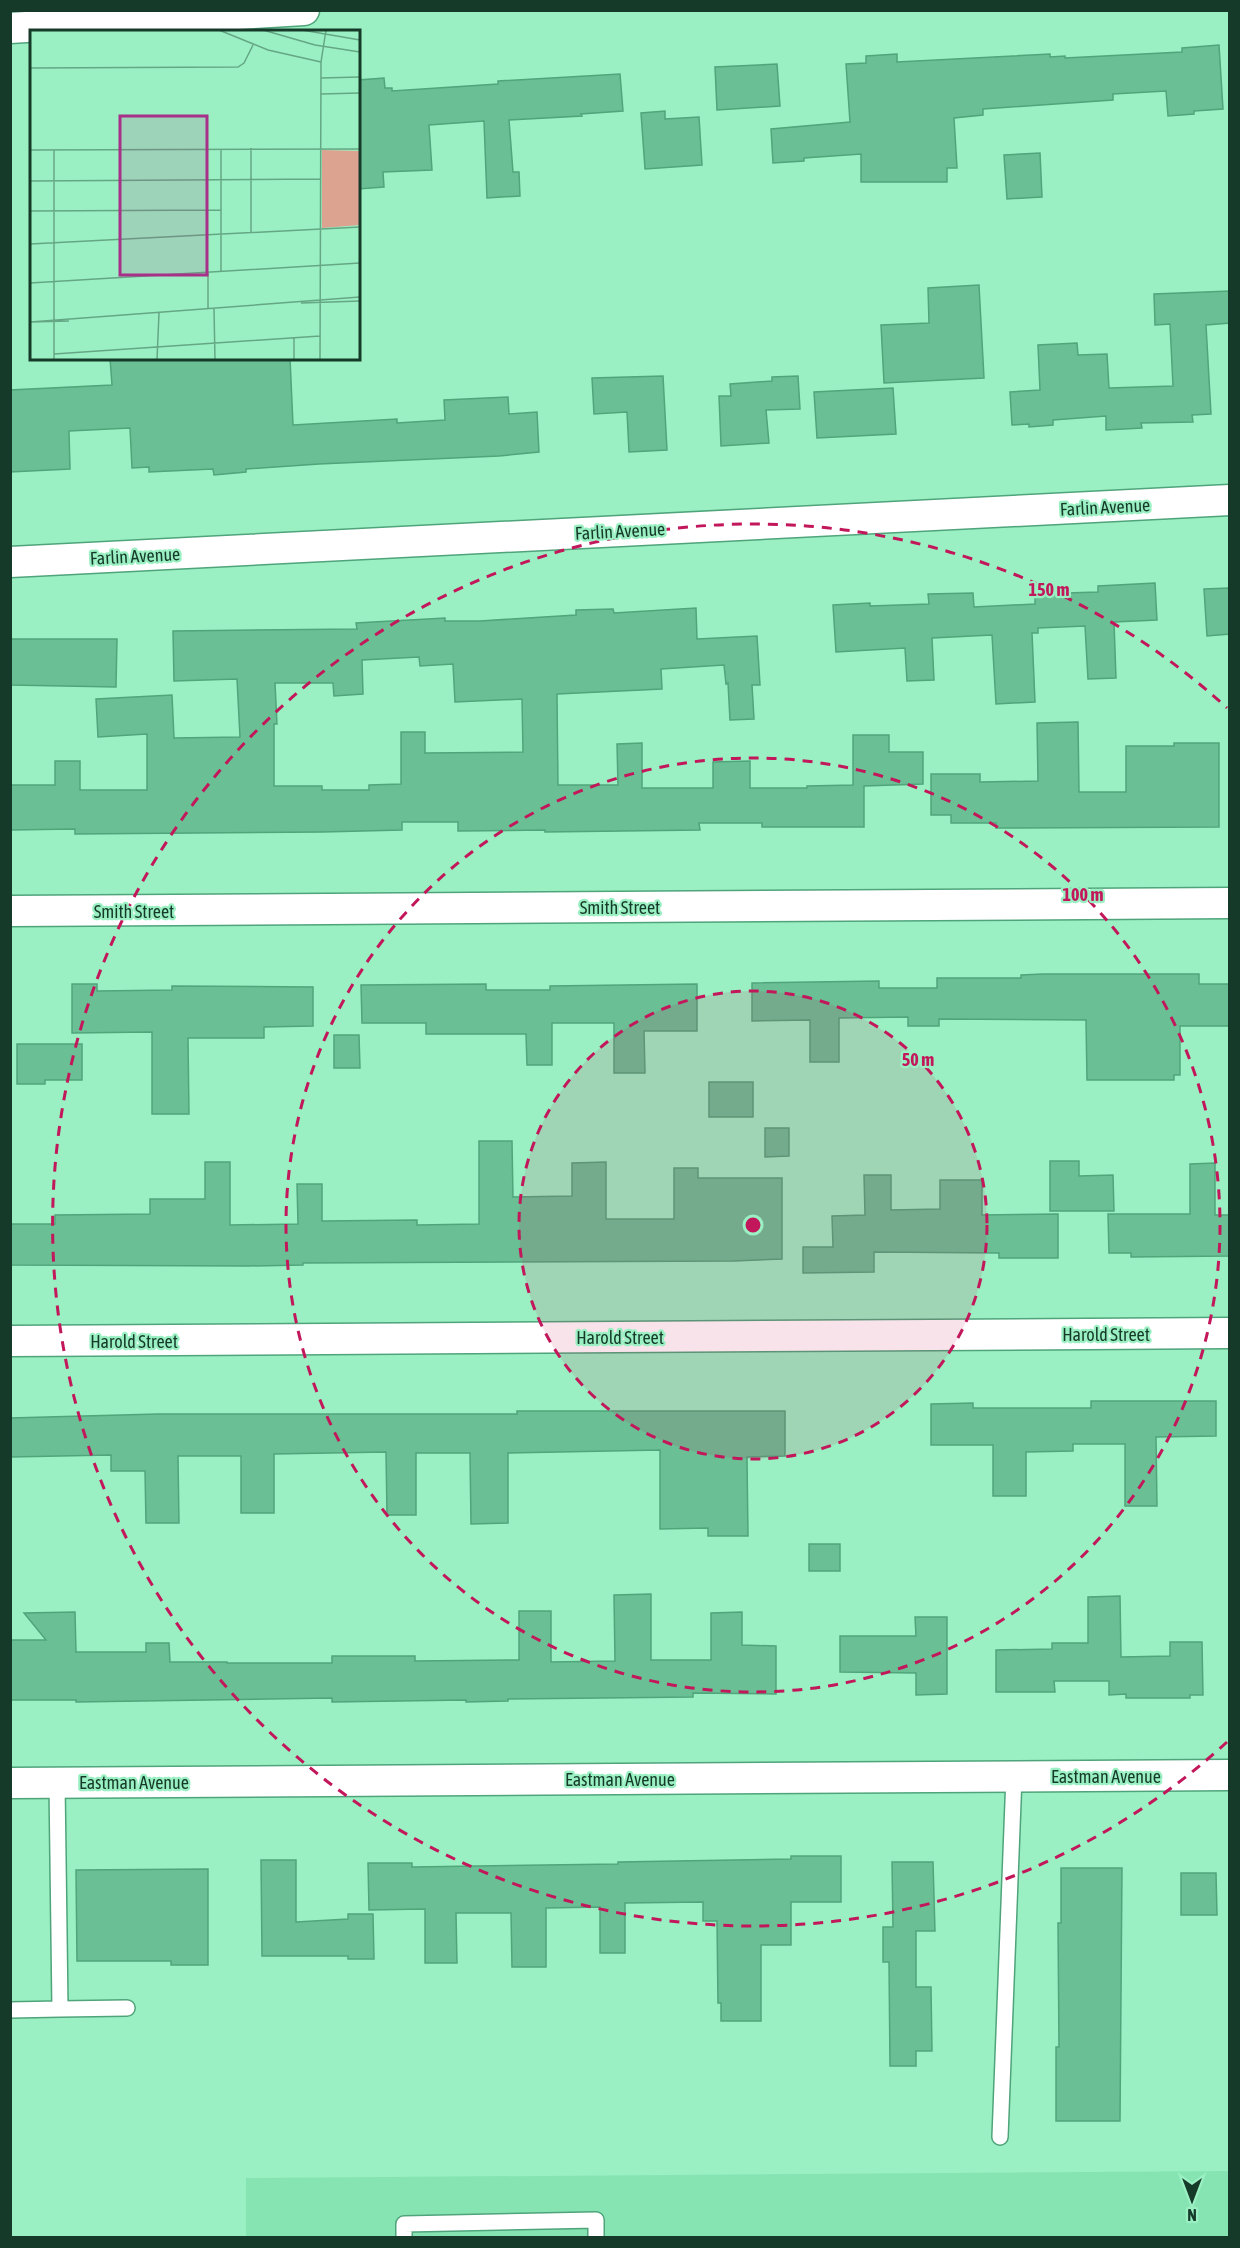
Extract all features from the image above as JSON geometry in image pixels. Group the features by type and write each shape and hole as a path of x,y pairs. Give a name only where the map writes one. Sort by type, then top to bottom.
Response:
{"street":[{"path":"10,28 304,10"},
{"name":"Farlin Avenue","path":"10,562 1230,500"},
{"name":"Smith Street","path":"10,911 1230,903"},
{"name":"Harold Street","path":"10,1341 1230,1333"},
{"name":"Eastman Avenue","path":"10,1783 1230,1775"}],"lane":[{"path":"1000,2137 1014,1776"},
{"path":"57,1783 60,2009"},
{"path":"10,2010 127,2008"},
{"path":"404,2238 404,2224 596,2220 596,2238"}],"shaded area":[{"path":"1229,2171 1229,2237 246,2238 246,2178"}],"building":[{"path":"1219,45 1223,109 1168,116 1166,91 1113,94 1113,100 983,109 983,115 954,118 957,168 947,168 947,182 861,182 861,154 804,158 804,161 773,163 771,129 850,122 846,64 866,63 866,56 897,54 897,62 1050,54 1050,57 1065,56 1065,58 1182,52 1182,48"},
{"path":"777,64 780,106 717,110 715,67"},
{"path":"620,74 623,111 509,120 513,172 519,172 520,196 487,198 484,121 429,125 432,170 383,172 384,187 360,189 360,80 384,78 385,88 392,88 392,91 498,84 498,81"},
{"path":"665,111 665,119 699,117 702,165 645,169 641,113"},
{"path":"1040,153 1042,197 1007,199 1004,155"},
{"path":"979,285 984,378 884,383 881,325 929,323 928,288"},
{"path":"1230,291 1230,323 1206,325 1211,414 1192,415 1193,422 1141,423 1142,428 1106,430 1106,416 1053,420 1053,425 1029,427 1029,424 1012,425 1010,392 1040,390 1038,345 1077,343 1078,355 1107,354 1109,388 1173,386 1170,324 1155,325 1154,294"},
{"path":"110,360 290,360 293,425 397,419 397,423 445,420 444,400 508,397 509,414 537,412 539,452 246,469 246,472 214,475 213,469 149,472 149,467 132,468 130,428 69,431 70,469 10,472 10,390 112,385"},
{"path":"663,376 667,450 629,452 627,412 594,414 592,378"},
{"path":"798,376 800,409 766,410 769,443 721,446 719,396 731,396 730,384 772,381 772,377"},
{"path":"893,388 896,434 817,438 814,392"},
{"path":"1155,583 1157,620 1114,622 1116,678 1088,679 1085,626 1038,628 1038,633 1032,633 1035,702 996,704 992,635 932,638 934,680 907,681 905,648 836,652 833,605 929,604 928,594 973,593 974,607 1035,604 1035,594 1098,592 1098,586"},
{"path":"1230,588 1230,634 1207,636 1204,589"},
{"path":"696,608 697,639 757,636 760,685 752,685 754,719 730,720 728,683 726,684 724,665 661,669 662,689 557,694 558,785 618,785 617,744 642,743 642,788 713,788 713,762 750,761 750,788 853,785 853,735 889,735 889,752 923,752 923,784 864,786 864,827 762,827 762,823 699,823 700,830 545,832 545,830 458,831 458,822 402,822 402,830 322,832 75,834 75,829 10,830 10,785 55,785 55,761 80,761 80,790 147,790 147,734 98,737 96,699 172,695 174,738 240,737 237,679 174,681 173,631 357,629 356,623 445,618 445,621 480,621 576,615 576,610 613,609 614,613","holes":["419,657 420,666 453,664 455,702 522,699 523,752 425,753 425,732 401,732 401,784 369,785 369,790 322,790 322,786 274,786 274,724 277,724 275,683 333,683 334,696 363,694 362,660"]},
{"path":"10,639 117,639 116,687 10,685"},
{"path":"1078,722 1079,792 1126,792 1126,746 1219,743 1219,827 996,828 996,823 951,823 951,815 931,815 931,774 980,774 980,782 1038,781 1037,723"},
{"path":"1199,974 1199,984 1229,984 1229,1026 1180,1026 1180,1075 1174,1075 1174,1080 1087,1080 1086,1020 939,1019 939,1026 908,1026 908,1017 839,1018 839,1062 810,1062 810,1020 752,1021 752,983 879,981 879,988 937,988 937,978 1021,978 1021,975"},
{"path":"72,984 97,984 97,991 172,990 172,986 313,987 313,1026 264,1027 264,1038 188,1038 189,1114 152,1114 152,1032 72,1033"},
{"path":"486,984 486,990 550,990 550,986 697,984 697,1031 644,1031 645,1073 614,1073 614,1023 552,1023 552,1065 527,1065 526,1034 426,1034 426,1023 362,1023 361,985"},
{"path":"334,1035 359,1035 360,1068 334,1068"},
{"path":"17,1044 82,1044 82,1080 45,1080 45,1084 17,1084"},
{"path":"709,1082 753,1082 753,1117 709,1117"},
{"path":"765,1128 789,1128 789,1156 765,1157"},
{"path":"479,1141 512,1141 513,1197 572,1196 572,1163 606,1162 606,1219 674,1219 674,1168 698,1168 698,1178 782,1178 782,1259 303,1263 303,1265 248,1266 10,1265 10,1224 55,1224 55,1215 150,1214 150,1199 205,1199 205,1162 230,1162 230,1225 298,1224 297,1184 322,1184 322,1221 417,1220 417,1225 479,1224"},
{"path":"1050,1161 1079,1161 1079,1176 1113,1175 1114,1211 1050,1211"},
{"path":"1215,1163 1215,1215 1230,1215 1230,1256 1131,1257 1131,1253 1109,1253 1108,1214 1190,1214 1190,1164"},
{"path":"864,1175 891,1175 891,1210 940,1209 940,1180 982,1180 982,1215 1058,1214 1058,1258 999,1258 999,1253 874,1252 874,1272 803,1273 803,1247 833,1247 832,1216 865,1215"},
{"path":"1091,1401 1216,1401 1216,1436 1156,1437 1157,1506 1125,1506 1125,1444 1073,1444 1073,1451 1026,1452 1026,1496 993,1496 993,1445 931,1445 931,1404 973,1403 973,1408 1091,1408"},
{"path":"517,1411 785,1411 785,1456 747,1457 748,1536 708,1536 708,1528 660,1529 660,1450 508,1453 508,1523 471,1524 470,1453 416,1453 416,1515 387,1515 386,1452 274,1454 274,1513 241,1513 241,1456 178,1456 179,1523 146,1523 145,1471 111,1471 111,1455 10,1457 10,1418 158,1414 517,1414"},
{"path":"809,1544 840,1544 840,1571 809,1571"},
{"path":"651,1594 651,1660 711,1660 711,1613 742,1612 742,1645 776,1646 776,1694 693,1693 693,1697 508,1699 508,1701 466,1702 466,1700 332,1702 332,1698 76,1702 76,1700 10,1700 10,1640 46,1640 24,1613 75,1612 76,1652 146,1652 146,1643 169,1643 170,1662 332,1663 332,1656 415,1656 415,1661 519,1660 519,1611 551,1611 551,1662 615,1661 614,1595"},
{"path":"1120,1596 1121,1657 1170,1656 1170,1642 1202,1642 1203,1695 1190,1695 1190,1698 1126,1698 1126,1694 1109,1695 1109,1681 1054,1681 1055,1692 996,1692 996,1650 1052,1649 1052,1643 1088,1643 1088,1597"},
{"path":"915,1617 947,1617 947,1694 916,1695 916,1673 840,1672 840,1636 916,1636"},
{"path":"791,1856 841,1856 841,1902 791,1902 791,1945 761,1945 761,2021 721,2021 721,2003 718,2003 717,1921 703,1921 703,1902 625,1903 625,1953 600,1953 600,1907 546,1908 546,1967 512,1967 511,1913 456,1913 457,1963 425,1963 425,1909 369,1910 368,1863 412,1863 412,1867 618,1864 618,1862 791,1859"},
{"path":"261,1860 296,1860 296,1922 348,1919 348,1914 373,1914 374,1959 348,1959 348,1956 262,1956"},
{"path":"892,1862 933,1862 935,1931 916,1931 916,1987 931,1987 932,2051 916,2051 916,2066 890,2066 889,1962 883,1962 883,1927 893,1927"},
{"path":"1061,1868 1122,1868 1120,2121 1056,2121 1056,2047 1059,2047 1058,1923 1061,1923"},
{"path":"208,1869 208,1965 171,1965 171,1961 77,1961 76,1870"},
{"path":"1181,1873 1216,1873 1217,1915 1181,1915"}]}
